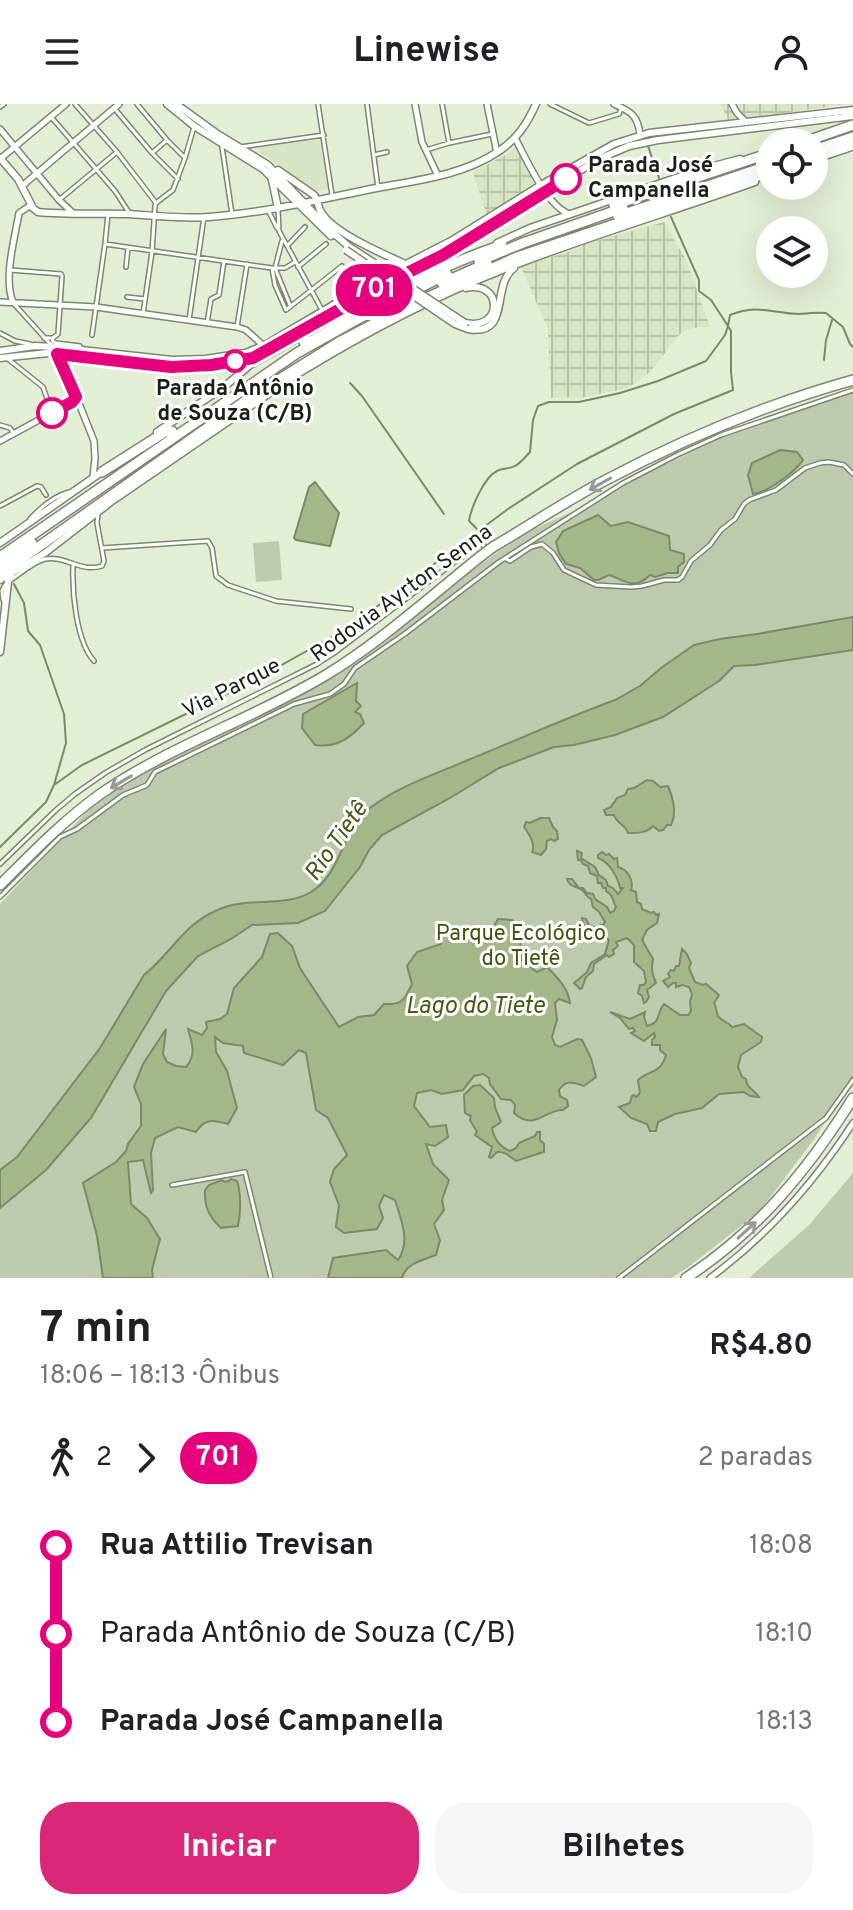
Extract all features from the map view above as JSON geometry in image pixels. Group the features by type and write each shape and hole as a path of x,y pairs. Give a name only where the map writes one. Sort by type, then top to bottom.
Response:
{"highway":[{"path":"828,134 853,125"},
{"path":"828,147 853,134"},
{"path":"828,151 853,145"},
{"path":"0,550 276,360 361,309 480,253 756,158"},
{"path":"0,557 297,353 396,299 523,243 756,164"},
{"path":"8,570 247,393 318,347 460,274 756,164"},
{"path":"8,570 324,349 406,307 517,257 756,179"},
{"name":"Rodovia Ayrton Senna","path":"0,885 51,834 101,794 168,755 328,674 487,552 601,483 723,425 853,380"},
{"path":"98,475 165,432 172,431"},
{"path":"8,570 86,520"},
{"path":"686,1278 732,1243 780,1198 814,1158 853,1098"}],"main road":[{"path":"167,104 184,110 222,143 263,169 301,203"},
{"path":"176,104 194,126 274,167 314,195 322,214 336,227 358,242 405,265"},
{"path":"0,159 22,186 34,210 40,212 204,217 232,215 438,176 468,166 497,153 515,138 527,124 536,104"},
{"path":"380,282 404,274 469,240 606,148 640,135 694,132 853,110"},
{"path":"694,132 737,123 853,116"},
{"path":"629,146 659,139 691,139 694,132"},
{"path":"2,355 57,354 171,367 253,358 405,265 544,188 629,146 640,135"},
{"path":"480,253 560,214 570,215 699,170 756,157"},
{"path":"0,543 123,454 224,387 242,371 362,301 371,292 369,271 268,165"},
{"path":"271,177 278,208"},
{"path":"86,520 296,375 451,292 523,262 756,179"},
{"path":"329,232 466,326 479,325 488,320 494,311 492,296 486,290 476,286 451,292"},
{"path":"464,233 469,240"},
{"path":"346,250 455,324 481,330 492,324 499,310 505,278 523,262"},
{"path":"404,274 405,265"},
{"path":"36,346 48,338"},
{"path":"2,355 16,344 172,360 237,355 266,348"},
{"path":"64,366 67,355"},
{"path":"0,537 12,535"},
{"path":"0,652 5,613 4,581 11,575 8,570"}],"street":[{"path":"0,159 66,104"},
{"path":"75,104 156,203"},
{"path":"103,104 115,108 178,179"},
{"path":"137,104 185,158"},
{"path":"318,104 332,197"},
{"path":"367,104 378,188"},
{"path":"415,104 420,137 438,176"},
{"path":"442,104 449,143"},
{"path":"487,104 497,153"},
{"path":"550,104 589,123 619,114 621,107"},
{"path":"614,104 633,114 640,135"},
{"path":"732,104 749,124"},
{"path":"22,186 115,108"},
{"path":"737,113 737,123"},
{"path":"51,117 130,214"},
{"path":"143,314 156,203 173,190 194,126"},
{"path":"0,129 74,214"},
{"path":"426,150 493,134"},
{"path":"236,146 324,135"},
{"path":"515,138 560,214"},
{"path":"152,153 167,140"},
{"path":"222,143 232,215"},
{"path":"254,156 252,150 255,144"},
{"path":"59,200 117,152"},
{"path":"374,155 387,152"},
{"path":"31,205 19,213 9,294 48,338 56,343 80,346"},
{"path":"278,208 279,231"},
{"path":"268,210 324,314"},
{"path":"92,335 108,214"},
{"path":"189,320 204,217"},
{"path":"287,246 305,227"},
{"path":"283,239 273,268 288,308 342,266"},
{"path":"105,244 273,268 296,265 326,244"},
{"path":"126,267 128,248"},
{"path":"207,323 211,299 219,295 224,261"},
{"path":"237,327 247,264"},
{"path":"10,270 61,274 59,333 57,337 48,338"},
{"path":"0,302 9,294"},
{"path":"127,297 145,299"},
{"path":"0,302 96,307 237,327 246,330 266,348"},
{"path":"0,333 16,344"},
{"path":"48,338 64,366 92,434 98,475"},
{"path":"2,355 43,387 52,413"},
{"path":"0,897 60,837 77,829 123,795 147,785 155,772 294,704 330,694 344,684 355,668 496,563 597,499 677,455 721,435 853,390"},
{"path":"14,434 10,428 0,425 3,440 76,401"},
{"path":"506,559 510,561 540,544 553,553 564,570 596,585 631,587 678,580 691,561 735,519 749,500 776,490 805,468 820,463 844,465 853,474"},
{"path":"0,506 39,486 46,495 46,501 23,528"},
{"path":"42,507 57,496 77,490"},
{"path":"46,495 57,496"},
{"path":"3,598 10,586 8,570 44,559 99,568 103,564 98,511"},
{"path":"86,520 97,523"},
{"path":"102,548 208,541 216,576 228,585 276,601 351,609"},
{"name":"Via Parque","path":"0,864 75,794 105,773 334,653 481,542 487,552"},
{"path":"73,566 78,623 84,645 94,661"},
{"path":"619,1278 826,1118 853,1080"},
{"path":"710,1278 788,1209 830,1159 853,1123"},
{"path":"172,1185 245,1172 271,1277"}],"shaded area":[{"path":"720,104 846,104 729,121"},
{"path":"320,139 328,189 317,191 259,152 259,147"},
{"path":"515,147 537,185 487,216 473,172"},
{"path":"664,222 687,262 710,327 686,330 651,371 628,388 586,397 551,398 548,329 521,267 579,249 584,244"}],"green space":[{"name":"Parque Ecológico do Tietê","path":"853,393 853,1079 815,1138 760,1211 671,1278 0,1278 0,904 94,804 144,772 272,710 353,661 462,577 527,532 603,498 635,479 721,438"},
{"path":"279,541 282,580 256,582 253,543"},
{"path":"853,1173 853,1278 749,1278 810,1224"}],"water":[{"path":"780,450 797,452 803,460 781,481 753,494 748,475 752,463"},
{"path":"315,482 339,513 330,546 294,538 309,487"},
{"path":"598,515 611,526 628,522 669,536 670,550 684,554 684,562 678,567 678,573 650,575 634,583 609,575 594,580 580,568 566,564 556,542 563,531"},
{"name":"Rio Tietê","path":"853,617 853,650 734,666 719,681 663,717 615,735 554,747 499,768 382,835 325,911 298,923 252,925 198,956 166,991 91,1118 46,1170 0,1208 0,1170 17,1157 100,1048 144,975 201,919 228,906 281,901 311,892 329,874 360,817 381,800 418,781 615,700 640,686 694,645"},
{"path":"357,683 356,701 361,706 355,712 360,714 364,723 342,741 315,745 302,728 303,714"},
{"path":"647,780 660,787 668,786 674,805 673,820 663,830 659,831 653,826 638,833 628,833 614,815 606,815 604,810 625,795 628,789"},
{"path":"549,818 558,839 547,841 541,855 532,852 533,842 524,827 526,822"},
{"path":"577,851 618,894 623,888 598,855 602,852 617,858 618,867 629,876 631,890 636,892 642,909 659,914 657,923 647,930 642,940 653,959 652,971 656,983 647,990 649,997 644,1003 638,993 640,985 646,982 644,971 634,962 634,945 627,938 616,942 618,946 613,950 614,954 594,964 582,988 574,983 587,972 591,963 605,954 609,940 593,931 582,931 582,918 597,928 605,922 593,907 591,899 567,879 572,879 579,888 593,894 610,913 616,907 606,888 598,883 597,876 578,860"},
{"name":"Lago do Tiete","path":"498,919 512,920 520,929 521,960 537,972 547,967 564,988 570,1003 559,999 555,1003 557,1020 552,1037 555,1045 560,1047 577,1039 582,1040 596,1077 584,1086 564,1084 559,1090 560,1096 567,1100 568,1106 534,1120 521,1118 514,1113 515,1105 511,1100 501,1099 489,1078 483,1074 474,1076 463,1090 442,1094 431,1090 417,1093 414,1106 430,1127 446,1125 448,1137 435,1146 426,1144 433,1164 449,1180 442,1200 444,1210 434,1224 440,1240 436,1255 411,1265 402,1278 328,1278 333,1258 386,1250 398,1260 404,1238 395,1200 384,1195 379,1206 383,1218 377,1229 344,1233 336,1227 339,1205 330,1182 334,1169 347,1155 328,1118 316,1110 306,1053 299,1050 283,1065 244,1053 243,1046 223,1043 215,1037 216,1052 227,1071 237,1108 228,1124 210,1121 196,1132 178,1127 155,1138 151,1153 151,1193 143,1160 128,1162 131,1204 147,1218 160,1239 153,1278 103,1278 97,1236 83,1183 116,1162 141,1126 141,1104 134,1087 143,1064 166,1029 163,1054 167,1062 186,1067 193,1053 188,1029 202,1035 207,1028 206,1022 227,1014 234,988 262,957 270,934 278,933 292,946 300,968 339,1027 358,1017 374,1015 384,1004 402,1000 412,984 407,966 417,952 441,944 443,931 481,926 481,934 489,934"},
{"path":"682,949 691,963 689,968 695,982 706,984 719,995 714,1003 719,1018 732,1027 744,1024 762,1037 761,1042 741,1055 738,1067 747,1085 759,1097 744,1092 719,1094 702,1108 675,1114 658,1122 656,1131 650,1131 647,1124 631,1118 619,1107 630,1103 632,1096 638,1095 638,1080 658,1069 666,1055 660,1050 660,1045 652,1045 654,1033 644,1041 631,1033 635,1031 633,1028 629,1029 610,1012 630,1019 645,1012 647,1026 657,1020 664,1004 680,1015 688,1015 692,994 689,987 676,987 673,983 668,987 663,981 670,977 668,974 671,970 679,966"},
{"path":"480,1085 494,1098 501,1122 492,1128 500,1145 510,1151 540,1132 544,1152 516,1161 500,1152 489,1157 492,1147 475,1135 477,1132 471,1116 465,1113 464,1095 473,1086"},
{"path":"231,1179 237,1181 239,1191 238,1226 221,1228 208,1211 205,1190 209,1185"}],"waterway":[{"path":"648,146 660,181"},
{"path":"479,531 469,521 479,493 492,474 517,465 530,452 533,420 538,406 549,402 579,402 658,381 706,361 725,335 728,326 711,300 699,291 699,280 671,217"},
{"path":"54,785 82,765 251,682 348,628 508,509 577,464 674,414 733,390 731,331 728,326 730,315 758,309 790,314 826,313 843,327 853,347"},
{"path":"824,360 832,320"},
{"path":"350,383 444,514"},
{"path":"0,847 46,802 66,743 64,714 40,645 28,631 24,603 14,584"}],"bus line":[{"name":"701","path":"52,413 76,397 57,354 171,367 253,358 443,255 566,179"}],"place":[{"name":"Parada José Campanella","path":"566,179"},
{"name":"Parada Antônio de Souza (C/B)","path":"235,361"}]}
